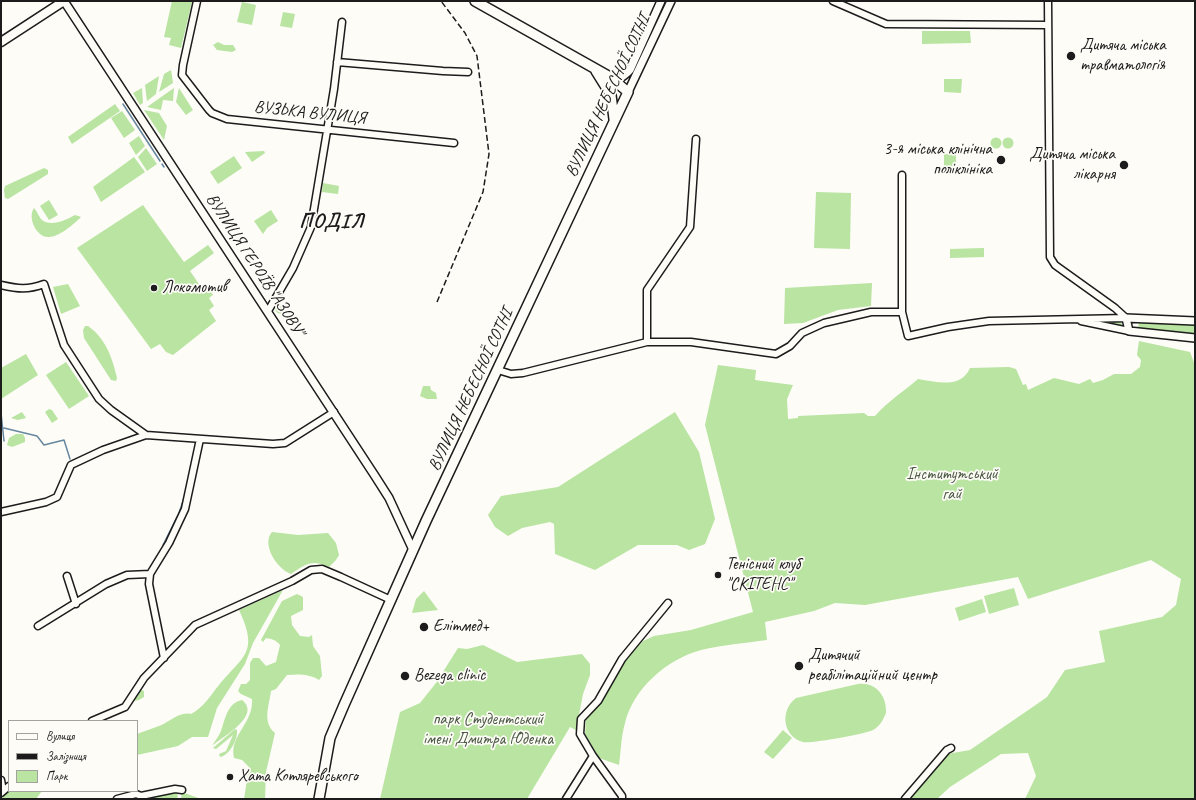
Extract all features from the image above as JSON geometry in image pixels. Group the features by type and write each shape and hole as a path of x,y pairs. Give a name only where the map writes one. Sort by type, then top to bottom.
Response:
{"main road":[{"path":"1,42 64,1"},
{"path":"475,1 617,81 628,92"},
{"path":"589,65 609,89 612,99 614,123"},
{"name":"ВУЛИЦЯ НЕБЕСНОЇ СОТНІ","path":"319,799 330,738 414,550 628,92"},
{"path":"612,99 622,105"}],"street":[{"name":"ВУЛИЦЯ ГЕРОЇВ \"АЗОВУ\"","path":"64,1 389,498 414,550"},
{"name":"ВУЗЬКА ВУЛИЦЯ","path":"197,1 182,75 212,113 227,119 454,143"},
{"name":"ВУЛИЦЯ НЕБЕСНОЇ СОТНІ","path":"628,92 661,1"},
{"name":"ВУЛИЦЯ НЕБЕСНОЇ СОТНІ","path":"609,89 628,73 639,59 670,1"},
{"path":"833,1 886,24 1048,25"},
{"path":"1048,1 1050,257 1055,265 1115,308 1126,318 1129,331"},
{"path":"268,311 293,268 311,227 328,130 342,22"},
{"path":"337,62 468,72"},
{"path":"647,342 647,290 690,226 696,139"},
{"path":"902,175 902,312 908,336 948,327 989,321 1126,318 1195,321"},
{"path":"1,285 21,289 30,289 44,284 64,345 99,399 111,410 146,435"},
{"path":"498,370 511,374 523,373 647,342 691,342 776,354 790,346 802,333 824,323 871,312 902,312"},
{"path":"1072,319 1106,328 1195,338"},
{"path":"1,512 46,502 57,497 71,465 103,450 146,435 266,444 285,443 334,412"},
{"path":"164,658 149,584 150,574 169,543 185,509 200,439"},
{"path":"94,720 124,707 144,678 195,625 292,581 311,570 322,570 391,600"},
{"path":"38,626 76,604 106,584 127,575 150,574"},
{"path":"67,576 76,604"},
{"path":"622,799 622,796 593,756 580,734 581,719 598,701 622,659 668,603"},
{"path":"905,799 947,750 951,748"},
{"path":"566,799 593,756"},
{"path":"1,780 2,792"},
{"path":"117,799 136,794 141,796 175,789 182,790"}],"green space":[{"path":"172,1 192,2 181,48 169,45 171,38 164,37"},
{"path":"664,1 668,1 639,60 638,59"},
{"path":"242,2 256,5 252,25 237,22"},
{"path":"283,12 295,14 292,28 280,26"},
{"path":"922,31 970,31 971,43 922,44"},
{"path":"218,42 224,45 233,45 236,50 232,52 217,50 213,45"},
{"path":"171,70 173,83 159,92 164,74"},
{"path":"159,76 156,94 147,101 145,85"},
{"path":"944,79 962,79 961,93 944,92"},
{"path":"142,88 143,103 140,105 133,93"},
{"path":"174,88 173,101 163,100 161,110 147,107"},
{"path":"179,88 193,110 186,115 176,102"},
{"path":"115,104 120,111 72,144 68,137"},
{"path":"144,110 159,113 167,126 164,140"},
{"path":"122,111 135,130 124,138 111,118"},
{"path":"139,136 145,146 136,155 129,143"},
{"path":"996,137 1000,139 1002,143 1000,147 996,149 992,147 990,143 992,139"},
{"path":"1008,137 1012,139 1014,143 1012,147 1008,149 1004,147 1002,143 1004,139"},
{"path":"146,148 157,164 147,171 138,157"},
{"path":"264,151 265,153 252,162 245,152"},
{"path":"944,154 956,154 956,173 944,173"},
{"path":"234,156 242,168 218,184 210,172"},
{"path":"134,157 145,172 101,202 93,187"},
{"path":"44,168 48,170 48,174 8,199 5,198 5,186"},
{"path":"323,183 339,186 338,194 322,192"},
{"path":"816,192 851,193 850,249 814,248"},
{"path":"49,200 58,215 49,220 40,206"},
{"name":"Локомотив","path":"143,205 184,262 208,245 214,253 190,271 201,287 206,284 213,295 209,298 214,306 209,310 216,321 173,355 166,352 160,344 151,349 77,248"},
{"path":"34,208 41,219 49,223 58,222 75,215 81,217 62,233 49,237 41,234 34,227 32,212"},
{"path":"271,210 278,221 267,228 263,234 254,221"},
{"path":"984,248 984,257 950,258 950,249"},
{"path":"872,283 871,306 838,310 803,323 784,324 785,288"},
{"path":"68,284 80,306 61,314 53,287"},
{"path":"280,304 285,309 280,314 275,309"},
{"path":"1097,321 1120,321 1122,324 1120,327 1097,323"},
{"path":"1139,321 1195,325 1195,334 1138,328"},
{"path":"85,326 88,326 94,331 104,343 115,370 117,378 116,381 111,380 84,338 83,330"},
{"name":"Інститутський гай","path":"1139,341 1190,352 1195,365 1195,799 1025,799 1036,776 1028,753 1001,754 950,787 937,799 909,799 947,754 970,750 1040,702 1047,697 1065,670 1105,662 1099,631 1162,617 1176,605 1181,579 1151,560 1028,599 1018,577 865,605 835,603 814,611 765,622 767,640 725,645 688,654 676,660 653,677 635,699 629,710 623,734 619,765 599,758 585,734 586,720 601,702 626,660 643,641 654,636 691,630 753,612 705,425 718,365 756,370 755,380 793,385 787,399 788,419 798,418 798,416 864,413 868,416 875,416 890,401 918,379 940,382 955,382 966,375 970,368 1009,367 1016,369 1023,385 1026,384 1028,390 1054,378 1079,384 1090,379 1093,383 1114,374 1131,374 1140,367 1141,360 1137,355"},
{"path":"26,354 38,375 1,399 1,368"},
{"path":"66,362 89,396 69,409 46,375"},
{"path":"423,386 430,386 431,390 436,393 437,399 427,399 420,396"},
{"path":"49,409 52,410 58,419 52,423 45,412"},
{"path":"22,412 26,418 18,420 11,418"},
{"path":"675,412 699,452 715,519 705,544 689,550 677,545 638,545 595,570 555,554 554,524 550,522 522,528 508,536 495,527 488,515 501,496 558,487"},
{"path":"16,434 23,434 25,442 12,447 7,445 9,438"},
{"path":"272,532 298,535 328,533 336,543 339,555 329,567 318,563 313,563 305,565 291,574 281,567 272,556 268,543"},
{"path":"1014,588 1019,605 989,614 984,596"},
{"path":"283,590 253,643 245,664 217,708 208,737 192,737 178,746 138,755 138,734 163,724 179,715 187,713 191,714 196,711 242,659 248,645 248,636 239,610"},
{"path":"424,591 438,610 412,613 416,599"},
{"path":"297,594 303,597 303,610 291,616 292,625 300,636 309,637 312,635 313,646 320,656 322,676 319,680 304,675 287,675 276,689 271,691 267,719 271,729 275,733 266,772 265,799 244,799 249,767 242,760 234,758 233,750 235,742 252,707 252,699 238,691 241,684 246,684 250,680 250,663 253,658 259,658 266,666 276,662 280,645 270,639 266,638 263,642 261,640 282,601"},
{"path":"982,599 986,612 959,621 955,608"},
{"name":"парк Студентський імені Дмитра Юденка","path":"483,645 517,662 582,654 590,664 590,675 583,694 576,730 570,727 527,799 380,799 400,712 420,703 436,683 458,648 467,649"},
{"path":"858,684 870,685 875,688 879,691 885,701 886,713 878,727 868,732 808,742 803,742 796,739 787,729 787,709 796,698"},
{"path":"139,689 144,691 144,697 139,700 131,700"},
{"path":"242,700 247,706 247,713 244,719 231,732 212,746 220,733 227,712 233,705"},
{"path":"235,729 237,730 237,734 233,746 224,756 220,757 219,754 226,751 233,735 216,749 213,748"},
{"path":"783,730 792,738 773,759 764,752"},
{"path":"8,791 41,792 36,799 1,799"},
{"path":"175,792 178,795 177,799 141,799"},
{"path":"182,792 201,799 181,799"}],"waterway":[{"path":"123,104 160,161"},
{"path":"1,413 4,441"},
{"path":"4,428 37,436 44,445 64,440 70,459"},
{"path":"163,545 179,513 186,492"}],"railway":[{"path":"437,302 483,192 489,154 477,56 465,33 441,1"}],"place":[{"name":"Дитяча міська травматологія","path":"1071,56"},
{"name":"3-я міська клінічна поліклініка","path":"1001,160"},
{"name":"Дитяча міська лікарня","path":"1124,165"},
{"name":"Локомотив","path":"154,288"},
{"name":"Тенісний клуб \"СКІТЕНС\"","path":"718,575"},
{"name":"Елітмед+","path":"424,627"},
{"name":"Дитячий реабілітаційний центр","path":"799,666"},
{"name":"Bezega clinic","path":"405,676"},
{"name":"Хата Котляревського","path":"230,777"}],"district":[{"name":"ПОДІЛ","path":"332,221"}]}
